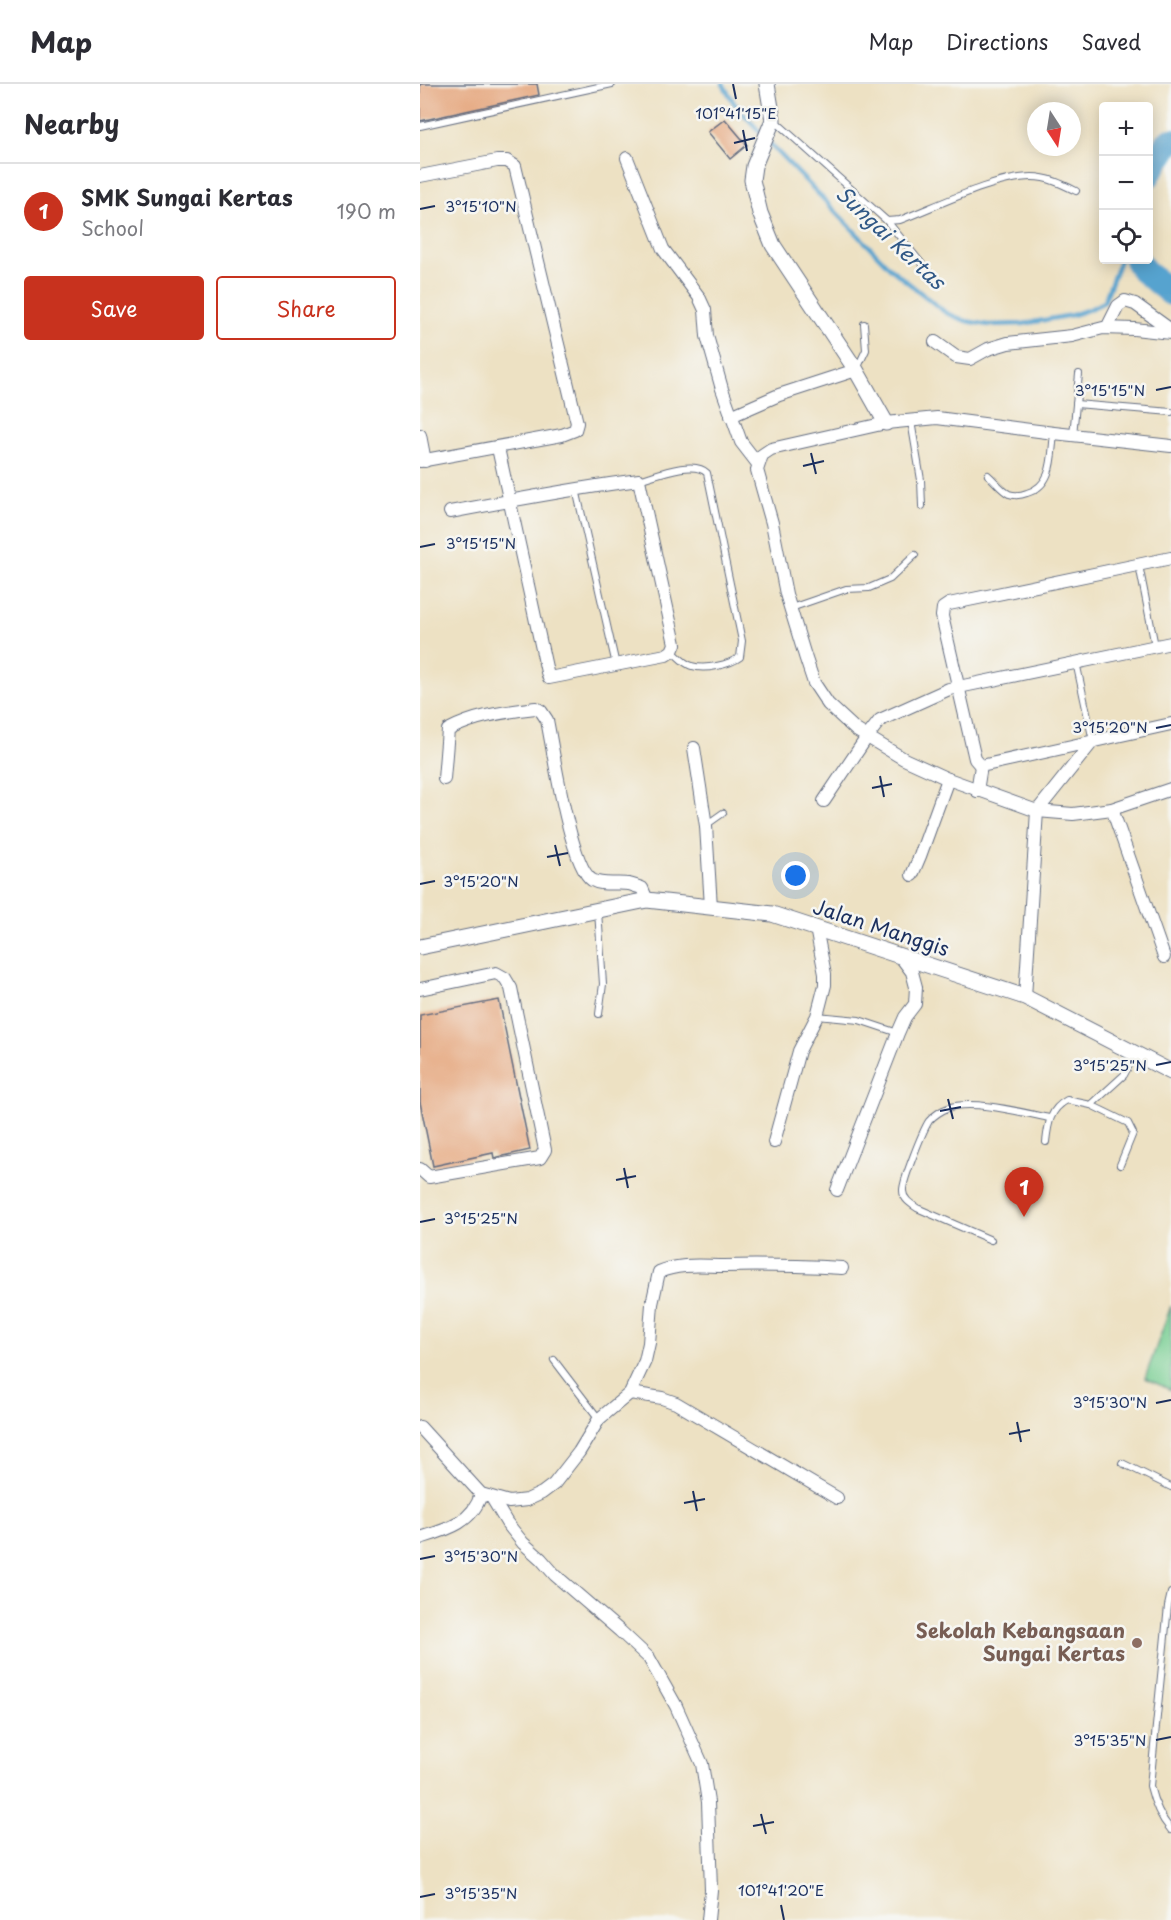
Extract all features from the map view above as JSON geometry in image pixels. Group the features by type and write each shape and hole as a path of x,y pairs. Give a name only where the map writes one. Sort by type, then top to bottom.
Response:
{"street":[{"path":"767,84 772,124 754,166 752,180 760,213 772,245 811,299 886,423"},
{"path":"627,158 663,249 699,297 705,310 707,336 731,416 741,442 758,464"},
{"path":"420,176 497,161 507,161 515,166 577,423 575,430 571,433 423,461 420,435"},
{"path":"1107,328 1118,306 1125,301 1136,304 1171,331"},
{"path":"935,342 956,357 970,359 988,349 1008,343 1072,336 1107,328 1171,331"},
{"path":"731,416 779,395 856,370"},
{"path":"1171,446 937,418 886,423 771,449 762,455 757,470 772,523 791,608 814,683 828,704 867,737 904,759 948,779 1037,811 1073,814 1112,809 1171,789"},
{"path":"450,512 510,500 639,480 675,644 672,651 666,655 549,678 510,500 498,448"},
{"path":"981,766 975,759 942,616 943,608 949,604 1171,558"},
{"path":"824,801 880,720 949,689 1171,643"},
{"path":"444,779 448,730 462,722 483,716 536,708 547,720 574,849 584,872 593,880 629,884 642,888 647,900"},
{"path":"981,766 1171,724"},
{"path":"1025,997 1037,811 1093,741"},
{"path":"694,748 706,826 711,907"},
{"path":"977,790 981,766"},
{"path":"912,875 948,779"},
{"path":"1112,809 1164,957"},
{"name":"Jalan Manggis","path":"420,947 647,900 772,914 1025,997 1171,1072"},
{"path":"774,1142 799,1052 817,1016 825,985 816,928"},
{"path":"837,1190 898,1033 905,1017 915,1004 916,987 912,972 900,956"},
{"path":"420,989 496,973 505,978 511,988 518,1013 545,1150 540,1158 429,1177 420,1170"},
{"path":"486,1496 508,1502 527,1500 542,1493 554,1484 579,1452 599,1419 630,1393 645,1361 652,1304 659,1272 670,1267 692,1265 842,1268"},
{"path":"630,1393 662,1398 676,1403 837,1498"},
{"path":"420,1427 486,1496 523,1543 555,1575 649,1659 676,1706 702,1764 708,1802 711,1890 708,1920"},
{"path":"420,1538 441,1532 467,1518 486,1496"}],"lane":[{"path":"420,126 612,84"},
{"path":"772,124 887,221 935,280"},
{"path":"887,221 900,220 1003,181 1033,177 1055,181 1076,191"},
{"path":"856,370 866,350 864,324"},
{"path":"1073,435 1079,374"},
{"path":"1076,404 1171,411"},
{"path":"911,421 921,480 922,506"},
{"path":"988,475 1008,493 1020,495 1033,491 1045,481 1050,472 1054,433"},
{"path":"639,480 692,467 703,469 707,473 742,641 740,657 734,661 702,667 691,666 672,651"},
{"path":"576,489 616,665"},
{"path":"791,608 846,589 869,588 890,579 915,555"},
{"path":"1139,565 1155,646"},
{"path":"1076,662 1093,741"},
{"path":"706,826 723,813"},
{"path":"598,910 603,984 599,1014"},
{"path":"817,1016 859,1020 898,1033"},
{"path":"1091,1105 1124,1075 1135,1054"},
{"path":"1046,1142 1049,1118 1058,1106 1067,1100 1091,1105 1128,1124 1131,1128 1132,1133 1120,1165"},
{"path":"992,1240 917,1208 907,1201 903,1190 917,1148 930,1120 946,1108 958,1106 1001,1108 1049,1118"},
{"path":"554,1360 599,1419"},
{"path":"1122,1463 1171,1487"},
{"path":"1171,1593 1150,1786 1154,1803 1162,1820 1171,1830"}],"green space":[{"path":"1171,1306 1171,1390 1145,1378"}],"building":[{"path":"420,84 537,84 539,95 420,121"},
{"path":"725,119 747,145 730,159 708,132"},
{"path":"499,1000 530,1150 494,1158 493,1153 433,1166 420,1102 420,1015"}],"waterway":[{"name":"Sungai Kertas","path":"723,84 734,103 776,150 891,269 946,313 966,321 988,325 1023,324 1072,315 1104,302 1118,264"},
{"path":"1153,167 1171,141"},
{"path":"1139,264 1143,270 1171,293"}],"place":[{"name":"SMK Sungai Kertas","path":"1024,1217"},
{"name":"Sekolah Kebangsaan Sungai Kertas","path":"1137,1643"}]}
